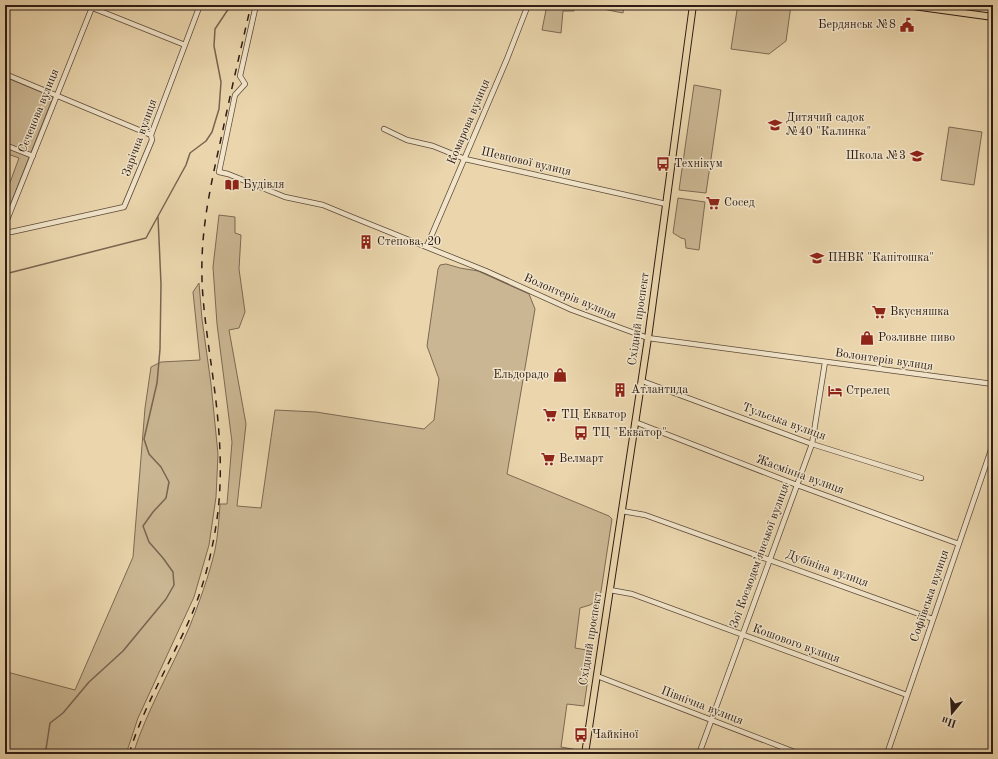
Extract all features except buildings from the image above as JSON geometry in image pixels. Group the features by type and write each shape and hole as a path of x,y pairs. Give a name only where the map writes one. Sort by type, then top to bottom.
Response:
{"main road":[{"name":"Східний проспект","path":"587,754 597,676 648,338 693,5"},
{"path":"906,5 993,17"}],"street":[{"path":"85,5 92,6 185,45"},
{"name":"Зарічна вулиця","path":"5,231 11,232 124,207 152,140 151,135 200,5"},
{"name":"Волонтерів вулиця","path":"256,5 240,76 245,84 235,95 219,172 228,174 285,197 323,205 427,246 572,310 648,338 993,384"},
{"name":"Комарова вулиця","path":"427,246 519,31 528,5"},
{"name":"Сєченова вулиця","path":"5,225 92,6"},
{"path":"5,74 151,135"},
{"name":"Шевцової вулиця","path":"384,129 407,140 430,145 465,159 666,204"},
{"path":"5,145 33,156"},
{"name":"Зої Космодем’янської вулиця","path":"699,754 812,444 824,362"},
{"name":"Тульська вулиця","path":"642,380 812,444 921,478"},
{"name":"Жасмінна вулиця","path":"635,422 797,485 959,544"},
{"name":"Софіївська вулиця","path":"887,754 993,444"},
{"name":"Дубініна вулиця","path":"622,510 645,515 933,618"},
{"name":"Кошового вулиця","path":"610,590 632,594 907,695"},
{"name":"Північна вулиця","path":"597,676 800,754"}],"shaded area":[{"path":"547,5 575,5 574,11 563,11 561,33 542,30"},
{"path":"599,5 624,5 623,13 598,8"},
{"path":"735,5 791,5 786,41 769,54 731,49 737,10"},
{"path":"5,77 53,97 5,218 5,196 19,158 5,153"},
{"path":"694,85 721,90 706,193 679,190"},
{"path":"949,127 982,132 974,185 941,180"},
{"path":"678,198 705,202 699,250 686,248 685,239 673,233"},
{"path":"219,215 235,217 235,233 241,235 239,269 245,312 239,328 229,330 246,424 237,506 261,508 275,410 316,412 424,429 434,420 439,379 427,346 438,269 440,265 446,264 478,271 529,294 535,309 507,474 609,516 612,519 600,598 590,605 580,608 575,648 592,651 584,706 567,704 561,747 578,750 577,754 133,754 145,722 189,628 207,580 215,550 220,504 227,504 232,442 217,324 213,267"},
{"path":"199,283 218,454 216,497 209,545 194,597 138,718 126,754 5,754 5,676 7,672 75,690 133,557 145,408 151,367 161,362 200,360 193,292"}],"waterway":[{"path":"5,274 146,238 186,165 190,153 206,141 212,132 219,109 221,82 214,46 215,29 231,5"},
{"path":"48,754 46,749 50,723 63,713 89,682 123,651 166,599 174,585 173,572 149,542 143,526 166,498 169,482 161,467 149,454 144,439 157,383 160,349 161,284 158,217"}],"railway":[{"path":"129,754 141,720 198,598 210,559 215,532 219,498 220,455 215,391 206,327 202,282 204,228 212,181 232,86 251,5"}],"place":[{"name":"Бердянськ №8","path":"907,25"},
{"name":"Дитячий садок №40 \"Калинка\"","path":"775,125"},
{"name":"Школа №3","path":"917,156"},
{"name":"Технікум","path":"663,164"},
{"name":"Будівля","path":"232,185"},
{"name":"Сосед","path":"713,203"},
{"name":"Степова, 20","path":"366,242"},
{"name":"ПНВК \"Капітошка\"","path":"817,258"},
{"name":"Вкусняшка","path":"879,312"},
{"name":"Розливне пиво","path":"867,338"},
{"name":"Ельдорадо","path":"560,375"},
{"name":"Атлантида","path":"620,390"},
{"name":"Стрелец","path":"835,391"},
{"name":"ТЦ Екватор","path":"550,415"},
{"name":"ТЦ \"Екватор\"","path":"581,433"},
{"name":"Велмарт","path":"548,459"},
{"name":"Чайкіної","path":"581,735"}]}
